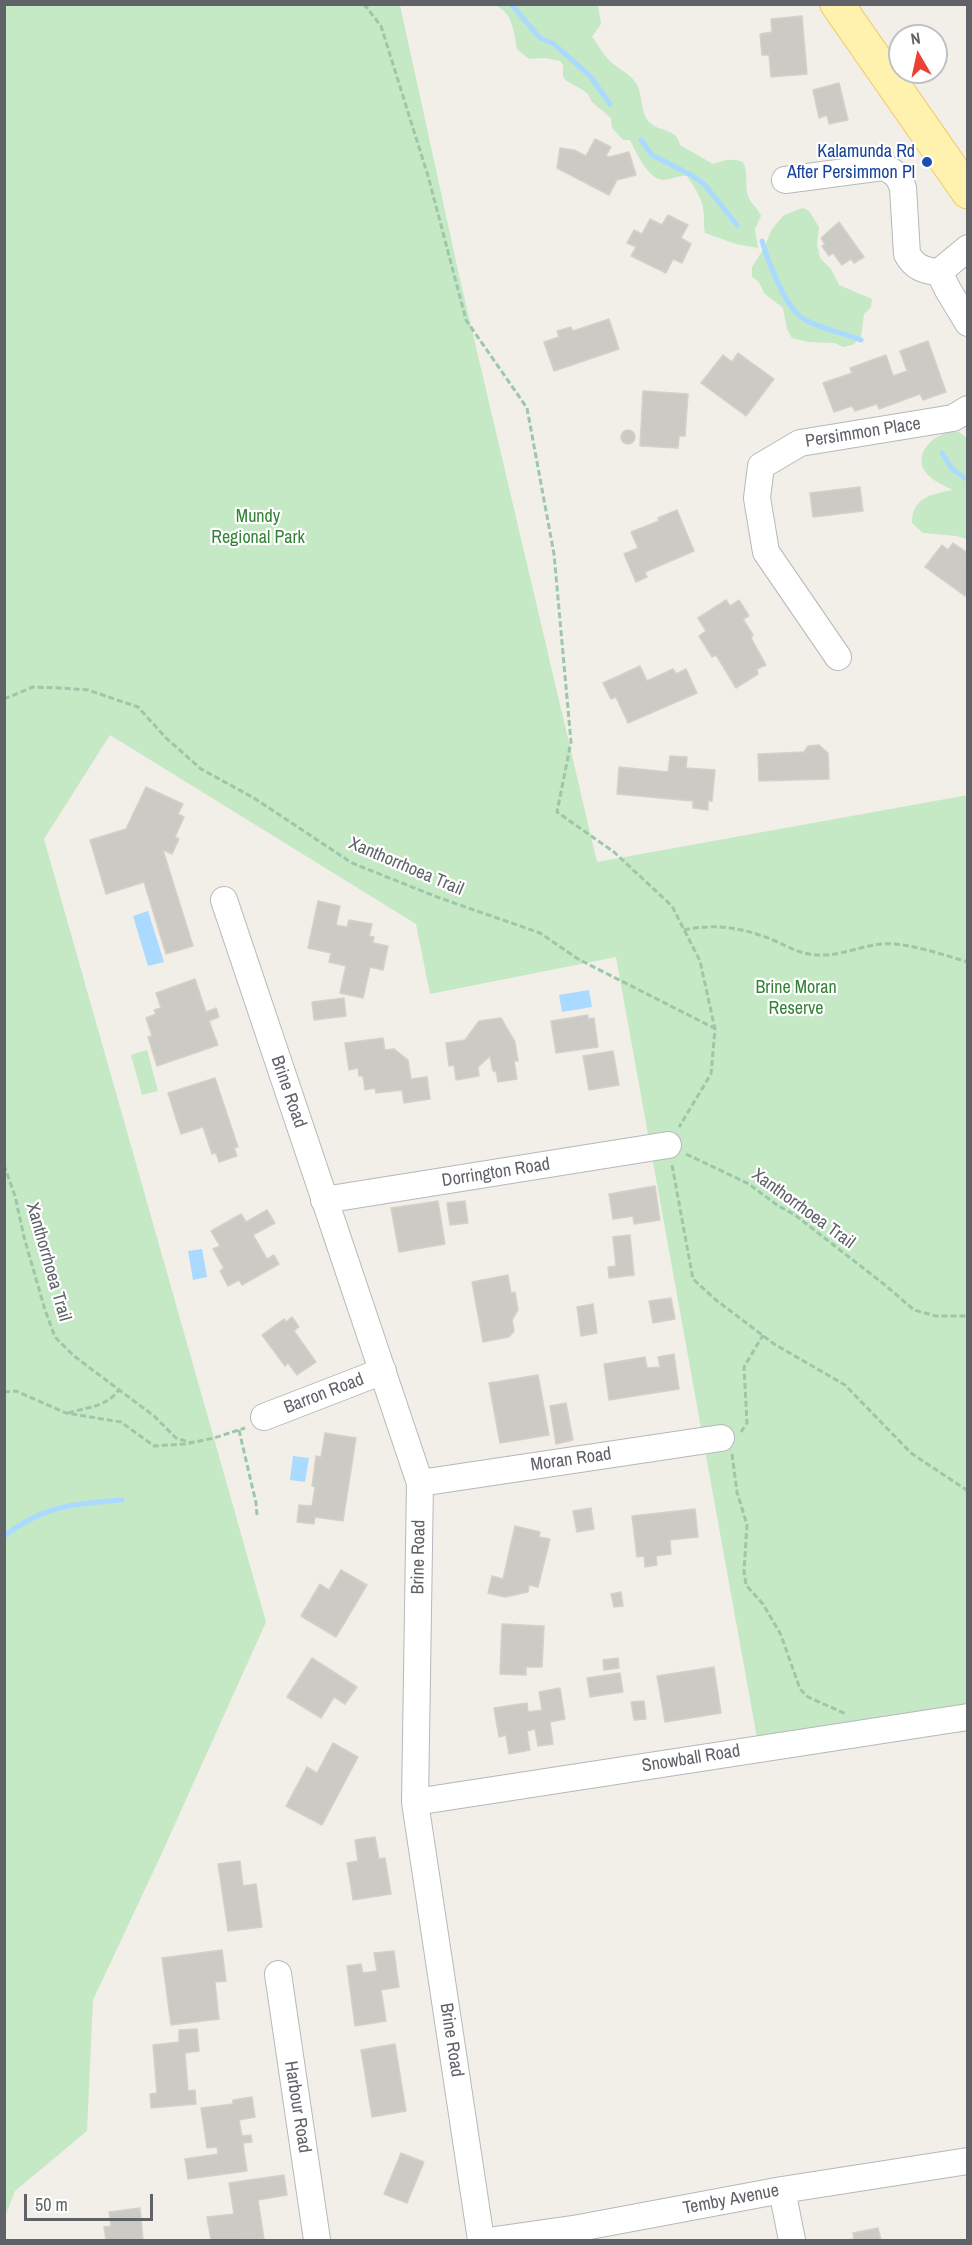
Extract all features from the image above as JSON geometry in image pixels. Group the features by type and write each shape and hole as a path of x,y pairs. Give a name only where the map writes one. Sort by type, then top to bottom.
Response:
{"main road":[{"path":"837,4 968,192"}],"street":[{"path":"785,180 883,167 893,171 903,188 907,254 912,263 926,271 939,272 968,249"},
{"path":"939,272 968,323"},
{"name":"Persimmon Place","path":"838,657 766,552 757,498 761,466 800,442 953,418 968,409"},
{"name":"Brine Road","path":"224,900 420,1483 414,1802 481,2241"},
{"name":"Dorrington Road","path":"324,1200 668,1145"},
{"name":"Barron Road","path":"264,1417 383,1371"},
{"name":"Moran Road","path":"420,1483 721,1438"},
{"name":"Snowball Road","path":"414,1802 968,1717"},
{"name":"Harbour Road","path":"278,1974 318,2241"},
{"name":"Temby Avenue","path":"495,2241 580,2234 782,2190 968,2161"},
{"path":"782,2190 792,2241"}],"path":[{"path":"364,4 381,26 428,176 466,320 527,408 554,554 571,742 557,812 614,852 672,906 700,961 714,1029 711,1074 668,1145 693,1279 716,1300 763,1335 845,1385 911,1453 968,1491"},
{"name":"Xanthorrhoea Trail","path":"4,699 33,687 61,688 88,690 138,707 166,738 201,769 254,798 352,864 540,933 578,959 714,1029"},
{"path":"684,930 702,926 721,926 752,932 775,940 797,952 821,955 896,943 968,962"},
{"name":"Xanthorrhoea Trail","path":"668,1145 749,1184 795,1215 914,1310 936,1316 968,1316"},
{"name":"Xanthorrhoea Trail","path":"4,1165 15,1196 45,1310 55,1336 74,1356 154,1416 176,1438 192,1443"},
{"path":"721,1438 738,1437 747,1423 744,1367 763,1335"},
{"path":"66,1413 105,1404 114,1398 119,1389"},
{"path":"4,1392 16,1391 66,1413 121,1422 154,1446 192,1443 238,1430 264,1417"},
{"path":"238,1430 257,1515"},
{"path":"721,1438 731,1449 737,1492 747,1525 744,1571 746,1585 763,1604 781,1635 800,1689 808,1697 855,1717"}],"green space":[{"name":"Mundy Regional Park","path":"4,5 400,5 459,275 597,862 968,795 967,1717 759,1749 616,957 430,994 416,924 110,735 44,839 266,1622 93,2000 87,2131 15,2191 5,2216"},
{"path":"495,5 598,5 601,24 592,37 608,59 636,83 644,113 649,122 675,135 680,145 713,164 728,160 743,162 748,196 761,216 755,229 758,248 736,244 705,233 702,204 687,176 663,180 652,175 630,140 623,140 612,128 611,118 592,102 588,94 565,80 563,65 560,61 545,58 529,59 517,49 509,18 501,8"},
{"path":"803,208 809,211 819,227 817,245 820,258 831,269 839,285 872,299 871,307 864,314 861,337 853,345 843,347 835,343 809,342 792,338 787,329 783,308 764,293 759,282 752,277 752,267 772,229 784,215"},
{"path":"959,432 967,438 967,539 923,533 912,523 915,507 919,502 931,495 953,490 928,475 923,468 922,461 925,448 942,434"},
{"path":"147,1050 158,1091 142,1095 131,1055"}],"water":[{"path":"148,911 164,962 148,966 133,916"},
{"path":"589,990 592,1007 562,1012 559,995"},
{"path":"202,1249 207,1277 193,1280 188,1251"},
{"path":"293,1456 309,1458 305,1482 290,1480"}],"building":[{"path":"802,16 807,74 771,77 769,55 762,55 760,34 772,32 771,19"},
{"path":"839,83 848,120 829,124 827,115 819,118 813,90"},
{"path":"595,139 611,147 606,156 629,152 636,175 617,180 609,195 557,168 560,148 574,150 586,156"},
{"path":"668,215 688,225 681,238 691,244 682,263 673,259 666,273 631,256 636,247 627,243 634,230 642,234 650,219 662,225"},
{"path":"839,222 864,257 854,263 851,259 842,265 833,253 829,256 822,246 825,244 821,238"},
{"path":"609,319 619,349 554,371 544,342 559,337 557,331 571,327 573,331"},
{"path":"928,341 946,392 923,400 920,394 879,409 877,404 855,411 852,406 834,412 823,383 852,373 850,368 886,355 893,376 907,371 900,351"},
{"path":"738,353 774,379 746,416 701,383 723,355 732,362"},
{"path":"643,391 688,394 685,436 679,436 678,448 640,446"},
{"path":"625,430 631,430 635,437 631,444 625,444 621,440 621,434"},
{"path":"860,487 863,511 813,517 810,493"},
{"path":"677,510 694,551 645,572 647,577 636,582 624,554 638,548 631,532 659,521 658,518"},
{"path":"953,543 968,553 966,563 968,564 968,593 965,596 925,567 942,545 948,550"},
{"path":"726,600 730,606 739,600 749,616 743,619 766,665 757,669 758,674 736,688 716,655 712,657 699,636 706,631 698,618"},
{"path":"640,666 647,681 673,669 676,674 686,669 697,693 628,723 616,697 611,699 603,683"},
{"path":"819,745 828,753 829,779 759,781 758,754 804,752 808,746"},
{"path":"670,756 687,757 686,768 715,770 712,801 708,801 708,810 693,808 693,801 617,794 619,767 668,772"},
{"path":"146,787 183,804 178,814 184,817 175,837 179,839 172,854 163,850 193,946 166,954 144,882 106,894 90,840 126,829"},
{"path":"318,901 340,906 336,925 347,927 349,920 372,924 369,936 374,937 373,943 388,946 383,970 370,967 363,998 340,993 346,966 329,962 331,953 308,948"},
{"path":"195,979 206,1012 216,1008 219,1017 209,1021 218,1045 157,1066 148,1037 152,1036 146,1018 156,1014 154,1010 161,1008 156,993"},
{"path":"344,998 346,1016 314,1020 312,1002"},
{"path":"588,1015 588,1019 594,1018 598,1047 556,1053 551,1021"},
{"path":"501,1018 515,1042 518,1061 514,1061 517,1079 498,1082 490,1056 478,1067 479,1076 456,1080 454,1065 449,1066 446,1043 465,1040 479,1021"},
{"path":"383,1038 385,1050 394,1049 408,1060 411,1079 427,1077 430,1099 404,1103 402,1090 376,1093 375,1088 365,1090 363,1076 359,1076 358,1068 349,1070 345,1043"},
{"path":"613,1051 619,1085 589,1090 583,1056"},
{"path":"215,1078 238,1147 234,1148 237,1156 219,1162 216,1153 212,1154 203,1127 181,1134 168,1093"},
{"path":"655,1186 660,1220 634,1224 633,1216 613,1219 609,1194"},
{"path":"438,1201 445,1244 399,1252 391,1208"},
{"path":"465,1201 468,1223 450,1225 447,1203"},
{"path":"267,1210 275,1223 253,1235 267,1259 274,1255 279,1264 242,1285 239,1280 228,1286 220,1271 224,1268 213,1249 220,1246 211,1231 241,1214 246,1222"},
{"path":"630,1235 634,1275 609,1278 608,1267 616,1266 613,1237"},
{"path":"508,1275 511,1293 515,1292 518,1310 512,1320 514,1331 509,1337 483,1342 472,1282"},
{"path":"671,1298 675,1319 653,1323 649,1301"},
{"path":"593,1304 597,1333 581,1336 577,1307"},
{"path":"292,1317 299,1327 294,1331 316,1362 297,1375 288,1363 285,1366 262,1335 284,1319 286,1322"},
{"path":"674,1354 679,1389 609,1400 604,1364 645,1357 647,1368 660,1367 658,1357"},
{"path":"538,1375 549,1435 500,1443 489,1383"},
{"path":"566,1403 573,1440 556,1444 550,1406"},
{"path":"325,1433 356,1438 343,1521 315,1517 314,1524 297,1522 299,1505 312,1506 316,1456 321,1457"},
{"path":"591,1508 594,1529 577,1532 573,1511"},
{"path":"695,1509 698,1537 670,1540 671,1554 656,1556 657,1565 645,1567 644,1556 637,1557 632,1516"},
{"path":"515,1526 540,1532 539,1537 550,1539 538,1587 529,1585 528,1592 505,1597 488,1593 492,1576 503,1579"},
{"path":"341,1570 367,1585 336,1637 301,1616 320,1584 329,1590"},
{"path":"621,1592 623,1606 614,1607 611,1594"},
{"path":"502,1624 544,1626 542,1667 526,1667 526,1675 500,1674"},
{"path":"312,1658 357,1687 345,1704 334,1697 321,1718 287,1697"},
{"path":"618,1658 619,1668 604,1670 603,1660"},
{"path":"714,1667 721,1713 665,1722 657,1676"},
{"path":"620,1673 623,1692 590,1697 587,1678"},
{"path":"560,1688 565,1719 550,1722 553,1744 538,1746 535,1729 527,1731 530,1750 509,1754 506,1735 499,1737 494,1708 527,1703 528,1712 542,1710 539,1692"},
{"path":"644,1701 646,1719 634,1720 631,1702"},
{"path":"333,1743 358,1757 322,1825 286,1806 307,1767 317,1773"},
{"path":"375,1837 379,1859 385,1858 391,1894 353,1900 347,1863 358,1861 355,1840"},
{"path":"240,1861 243,1886 256,1884 262,1927 228,1931 218,1864"},
{"path":"222,1950 226,1981 215,1982 219,2019 171,2025 162,1958"},
{"path":"394,1951 399,1987 381,1990 386,2021 355,2026 347,1966 361,1964 363,1973 377,1971 374,1953"},
{"path":"197,2029 199,2051 185,2053 188,2091 195,2090 196,2104 151,2108 150,2094 157,2093 153,2045 179,2042 179,2030"},
{"path":"395,2044 406,2111 372,2117 361,2050"},
{"path":"252,2097 255,2117 239,2120 242,2136 251,2135 252,2142 243,2143 247,2171 188,2179 185,2159 218,2154 217,2147 207,2148 201,2108 233,2104 233,2100"},
{"path":"401,2153 424,2162 407,2203 384,2194"},
{"path":"284,2175 287,2195 258,2200 264,2239 211,2240 207,2217 234,2214 229,2183"},
{"path":"140,2208 143,2240 106,2240 104,2227 111,2226 109,2212"},
{"path":"878,2228 881,2240 848,2240 854,2239 853,2233"}],"waterway":[{"path":"511,4 540,38 554,44 590,76 610,104"},
{"path":"641,140 652,155 693,176 705,185 737,225"},
{"path":"762,241 778,283 797,313 818,326 861,340"},
{"path":"942,453 952,469 968,480"},
{"path":"4,1536 46,1512 74,1505 122,1500"}],"place":[{"name":"Kalamunda Rd After Persimmon Pl","path":"927,162"}],"park label":[{"name":"Brine Moran Reserve","path":"796,998"}]}
